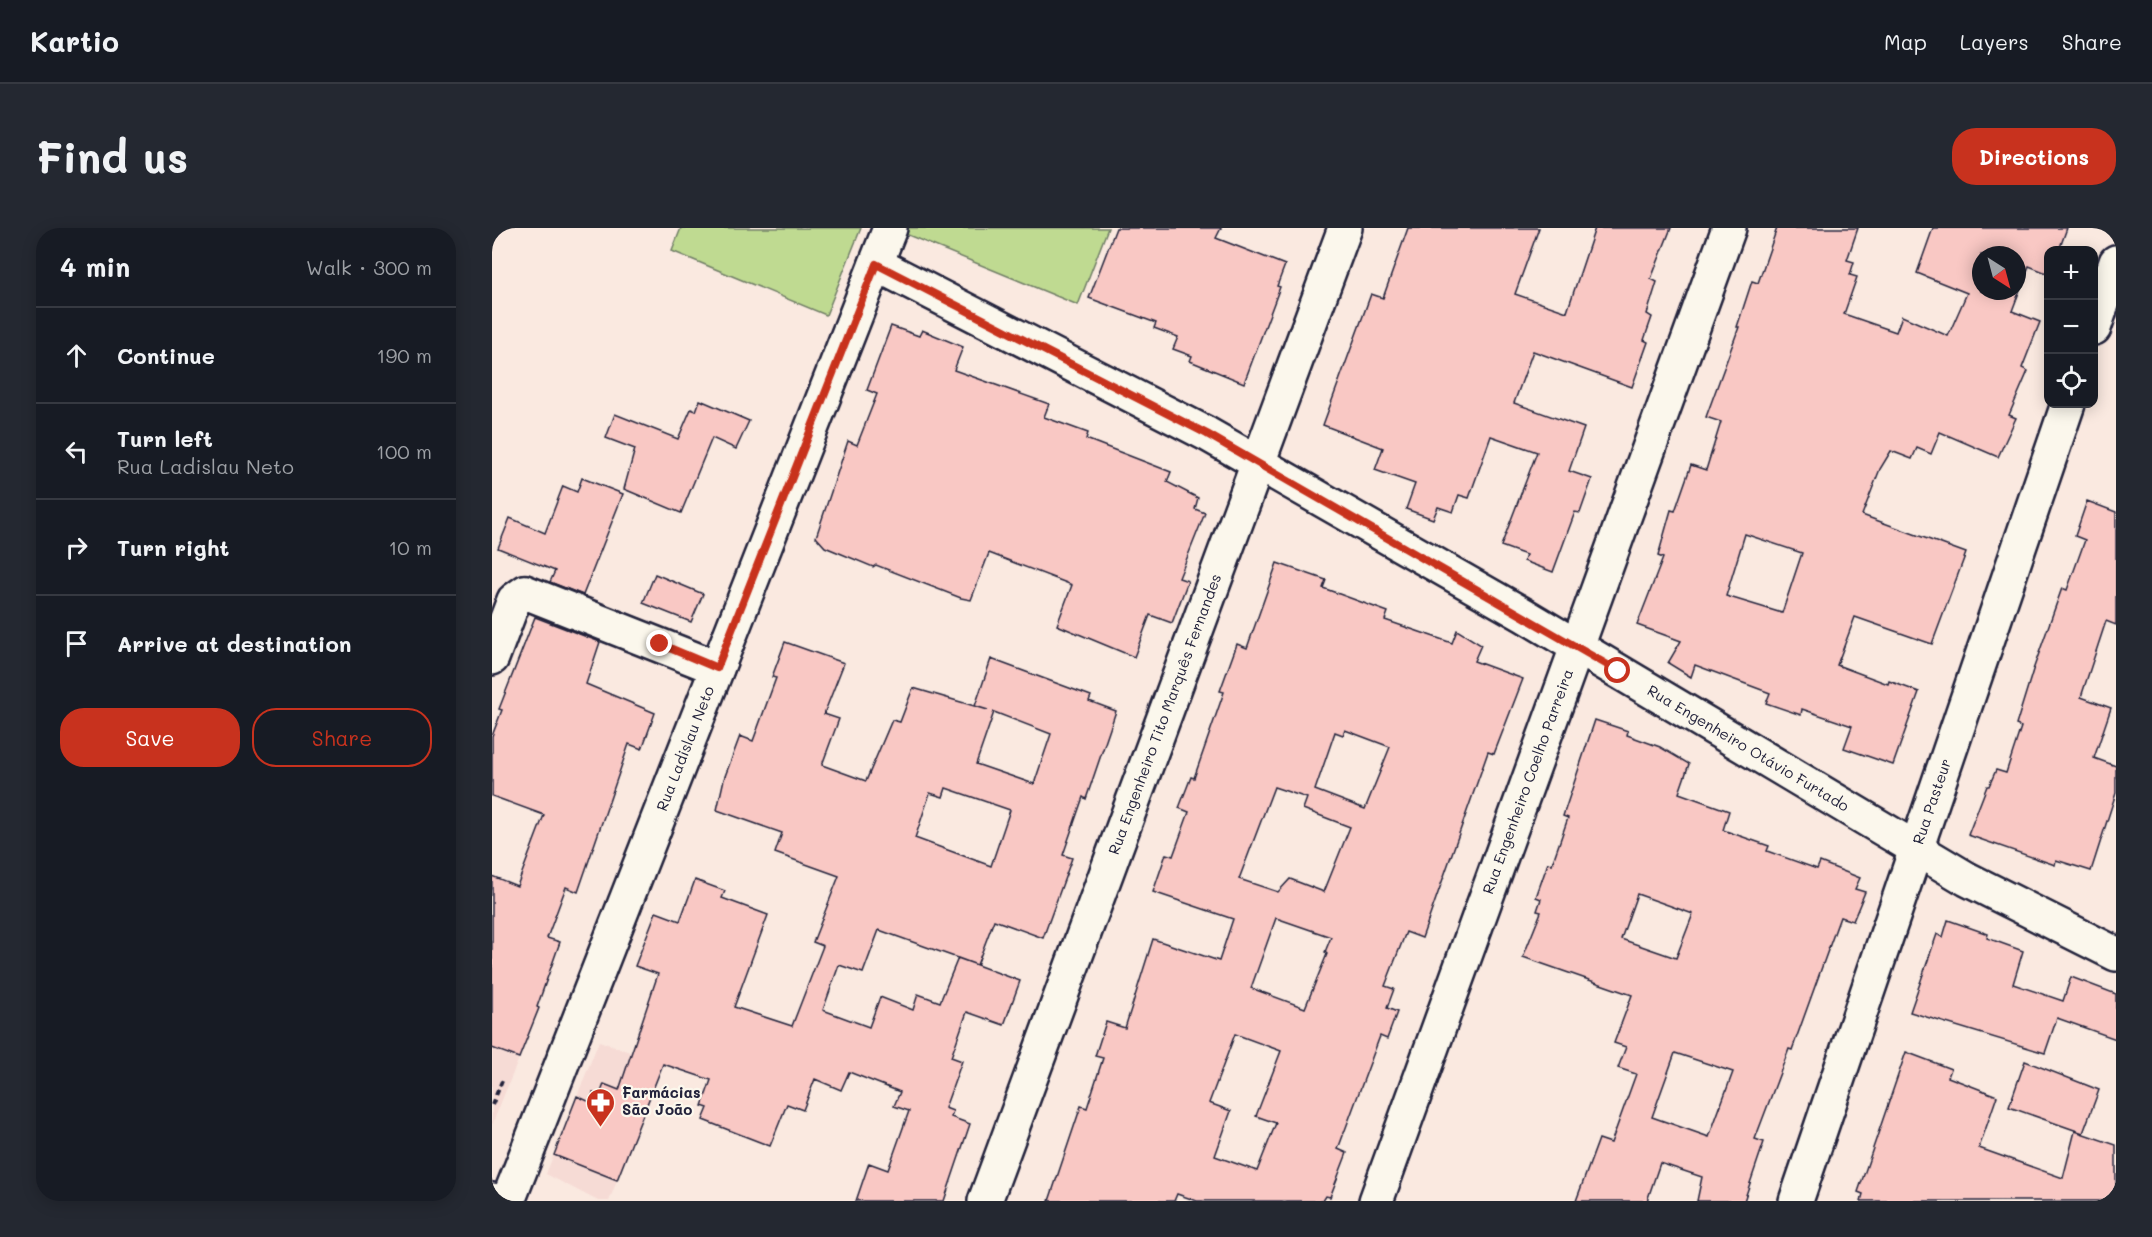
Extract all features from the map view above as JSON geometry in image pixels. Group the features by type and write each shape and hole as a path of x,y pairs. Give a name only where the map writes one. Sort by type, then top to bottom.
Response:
{"street":[{"name":"Rua Ladislau Neto","path":"508,1201 890,228"},
{"name":"Rua Engenheiro Tito Marquês Fernandes","path":"986,1201 1345,228"},
{"name":"Rua Engenheiro Coelho Parreira","path":"1376,1201 1730,228"},
{"path":"2098,316 2116,262"},
{"name":"Rua Engenheiro Otávio Furtado","path":"876,264 1207,434 1577,646 1967,879 2116,954"},
{"name":"Rua Pasteur","path":"1796,1201 2067,408"},
{"path":"492,658 514,600 525,592 717,668"}],"path":[{"path":"492,1105 502,1081"}],"shaded area":[{"name":"Farmácias São João","path":"599,1041 663,1064 609,1201 598,1201 546,1174"},
{"path":"492,1047 519,1058 492,1125"}],"green space":[{"path":"681,228 861,228 826,315 672,251"},
{"path":"891,228 1108,228 1078,305"}],"building":[{"path":"1116,228 1221,228 1216,238 1285,265 1277,286 1280,287 1244,383 1190,361 1192,356 1173,349 1178,337 1154,328 1156,323 1089,298"},
{"path":"1408,228 1539,228 1515,294 1567,312 1595,228 1671,228 1651,279 1657,282 1647,314 1652,317 1644,340 1648,342 1632,387 1533,351 1514,403 1584,428 1569,471 1592,479 1580,513 1575,512 1553,572 1524,561 1526,555 1501,546 1537,452 1491,436 1469,498 1459,495 1453,512 1438,507 1433,519 1406,509 1415,484 1375,470 1383,448 1323,425 1371,294 1383,298"},
{"path":"1777,228 1858,228 1847,260 1854,262 1850,275 1857,277 1844,314 1896,332 1902,316 1948,336 1967,293 1917,273 1933,228 2067,228 2060,246 2044,246 2044,272 2029,266 2026,274 2026,246 1972,246 1972,300 2016,300 2012,311 2040,322 2022,368 2028,371 2009,415 2016,418 1998,457 1940,432 1931,454 1917,448 1912,459 1891,451 1880,469 1862,515 1966,553 1932,644 1855,617 1837,665 1888,684 1889,681 1919,692 1893,765 1844,748 1852,726 1802,709 1801,715 1766,703 1770,693 1695,665 1691,677 1668,663 1681,641 1637,625 1663,558 1658,556 1671,510 1675,511 1691,465 1706,470 1721,422 1706,417 1739,327 1737,327 1752,281 1758,283","holes":["1745,534 1802,553 1782,613 1726,596"]},
{"path":"891,326 919,336 922,330 963,347 954,370 1049,404 1044,417 1088,433 1086,439 1171,472 1167,482 1198,498 1195,509 1205,513 1179,578 1188,581 1172,623 1150,615 1134,657 1057,625 1072,585 989,553 971,600 876,565 873,567 825,547 816,537 848,441 857,445 877,394 867,390"},
{"path":"700,400 749,421 736,449 712,438 681,513 624,489 635,449 606,438 615,414 678,439 691,409 696,411"},
{"path":"582,478 623,494 583,595 550,582 555,571 498,548 510,518 545,533 563,486 577,492"},
{"path":"2087,501 2116,512 2116,625 2106,621 2081,697 2111,708 2094,758 2116,766 2116,793 2091,871 2056,860 2055,865 1968,835 1987,786 1996,770 2006,773 2021,727 2016,725 2033,670 2062,588 2067,590 2085,540 2075,536"},
{"path":"1277,563 1326,580 1323,588 1388,612 1385,620 1452,643 1457,630 1481,645 1474,661 1523,679 1494,754 1488,752 1422,938 1406,932 1385,986 1394,989 1387,1008 1397,1012 1387,1039 1380,1036 1338,1149 1347,1153 1330,1197 1326,1196 1323,1201 1197,1201 1177,1194 1174,1201 1049,1201 1081,1106 1087,1108 1103,1058 1095,1056 1106,1022 1125,1028 1153,939 1219,961 1233,919 1153,892 1166,854 1173,856 1189,812 1179,808 1191,777 1194,778 1224,692 1220,691 1237,644 1247,648","holes":["1345,730 1390,747 1365,809 1315,790 1335,732 1343,735","1274,787 1307,798 1303,809 1350,827 1324,892 1290,879 1278,892 1239,879","1276,918 1331,937 1325,952 1327,954 1305,1008 1251,988","1235,1034 1281,1051 1256,1116 1276,1123 1257,1171 1215,1156 1231,1111 1209,1103"]},
{"path":"655,574 703,594 691,622 643,603"},
{"path":"535,617 600,642 586,684 655,713 642,749 629,744 578,892 566,887 547,938 560,942 537,1007 539,1008 519,1058 492,1048 492,876 517,886 544,815 492,796 492,736 502,710 499,709"},
{"path":"785,642 844,663 824,714 839,719 822,765 866,781 892,720 900,722 913,688 988,710 975,706 991,659 1091,696 1089,701 1116,711 1086,799 1083,797 1063,855 1072,858 1043,938 994,920 977,965 973,964 1020,981 1004,1025 967,1012 951,1057 962,1061 945,1108 953,1111 951,1117 970,1124 944,1201 856,1201 869,1163 888,1170 909,1111 894,1106 900,1092 849,1072 841,1090 815,1079 803,1110 787,1104 770,1146 703,1120 708,1108 702,1106 711,1080 663,1064 617,1180 554,1155 577,1096 590,1102 593,1093 600,1095 604,1084 619,1090 658,974 635,966 656,912 680,921 695,880 725,891 722,898 768,915 734,1007 792,1026 823,946 813,942 839,876 775,853 782,833 717,810 724,779 740,736 753,741 776,678 772,677","holes":["994,712 1051,734 1034,784 976,764","946,788 1010,810 991,866 915,838 930,793 943,797","879,930 958,958 940,1002 918,994 913,1010 880,997 869,1027 823,1010 839,965 863,973"]},
{"path":"1595,720 1628,731 1627,735 1660,747 1689,764 1679,793 1729,811 1723,830 1769,846 1767,851 1817,869 1820,862 1860,878 1855,889 1865,892 1853,921 1840,917 1792,1050 1789,1049 1755,1139 1764,1142 1744,1201 1697,1201 1702,1177 1660,1163 1647,1201 1576,1201 1599,1139 1611,1143 1636,1074 1618,1068 1626,1047 1614,1043 1632,995 1523,957 1541,912 1537,911 1541,899 1536,897 1548,863 1552,864 1568,818 1563,816","holes":["1637,894 1693,914 1676,958 1621,939","1675,1053 1733,1072 1709,1137 1652,1117"]},
{"path":"1948,920 1988,934 1987,938 2023,951 2013,984 2063,1001 2071,977 2116,994 2116,1039 2057,1018 2045,1053 1910,1012 1937,934 1943,937"},
{"path":"1906,1052 1951,1069 1948,1077 1997,1096 1979,1148 2063,1178 2075,1131 2116,1145 2116,1201 1861,1201 1863,1194 1858,1192"},
{"path":"2025,1061 2099,1090 2083,1133 2009,1107"}],"place":[{"name":"Farmácias São João","path":"601,1128"}],"route":[{"path":"660,644 717,668 876,264 1207,434 1618,671"}]}
